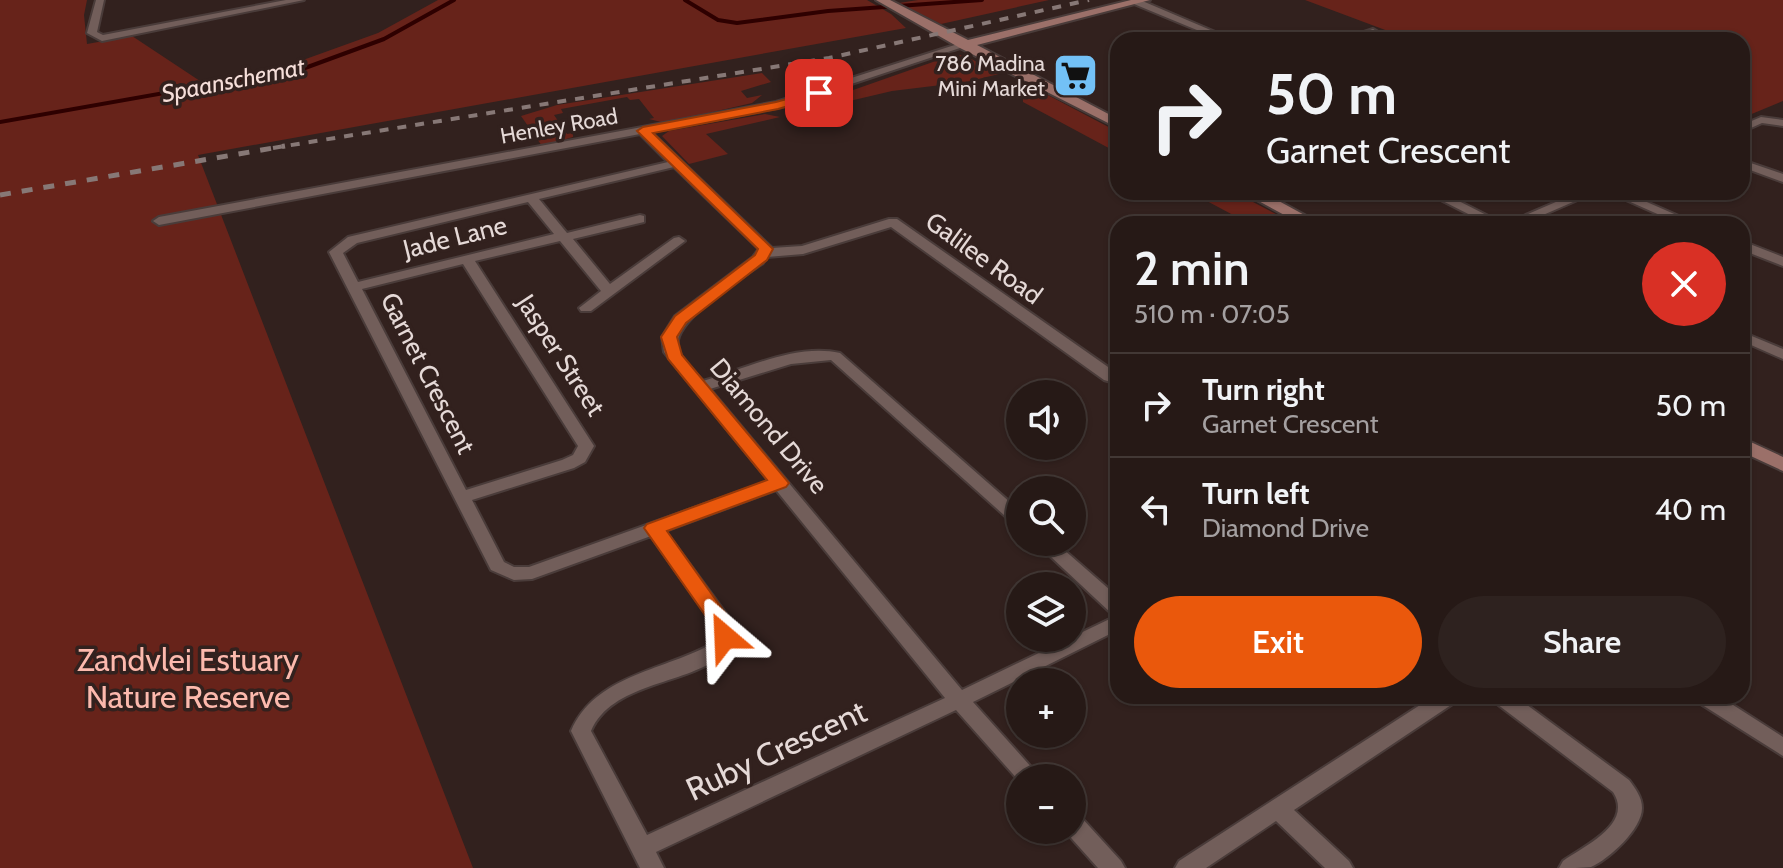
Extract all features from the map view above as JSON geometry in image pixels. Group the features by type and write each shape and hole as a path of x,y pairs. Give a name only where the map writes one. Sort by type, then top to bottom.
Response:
{"main road":[{"path":"883,1 1110,120"},
{"path":"964,45 1140,1"},
{"path":"1266,200 1297,216"},
{"path":"1750,448 1783,465"}],"street":[{"path":"100,0 92,33 102,38 300,0"},
{"path":"1140,1 1211,32"},
{"name":"Henley Road","path":"159,221 785,104 964,45"},
{"path":"1750,125 1761,120 1783,123"},
{"path":"643,131 762,243 764,253"},
{"name":"Garnet Crescent","path":"677,163 346,243 336,252 497,566 519,575 532,573 780,483"},
{"path":"1750,166 1783,178"},
{"path":"531,198 567,237 609,291"},
{"path":"1448,200 1481,216"},
{"path":"1531,216 1570,200"},
{"path":"1633,200 1672,216"},
{"name":"Jade Lane","path":"355,287 549,238 567,237 640,219"},
{"name":"Galilee Road","path":"764,253 803,250 893,222 1110,377"},
{"path":"586,308 679,241"},
{"path":"1750,248 1783,262"},
{"name":"Diamond Drive","path":"764,253 680,319 671,332 671,352 959,700 1017,764"},
{"name":"Jasper Street","path":"462,497 568,464 579,458 586,446 467,259"},
{"path":"1750,340 1783,355"},
{"path":"701,387 799,358 821,353 835,356 1006,508"},
{"path":"647,858 583,738 582,725 586,716 602,701 702,658 715,651 725,637 723,624 654,528"},
{"path":"1060,556 1110,601"},
{"name":"Ruby Crescent","path":"647,858 1110,626"},
{"path":"1187,868 1438,704"},
{"path":"1511,704 1621,786 1632,802 1634,812 1628,823 1571,868"},
{"path":"1715,704 1783,748"},
{"path":"1278,809 1341,868"},
{"path":"1086,838 1113,868"}],"green space":[{"name":"Zandvlei Estuary Nature Reserve","path":"0,0 87,0 84,15 87,44 132,36 200,81 278,69 378,33 438,0 867,0 891,14 906,28 198,155 473,868 0,868"},
{"path":"918,0 1049,0 941,24 899,3"},
{"path":"1305,0 1783,0 1783,101 1750,115 1750,32 1391,32"},
{"path":"964,55 999,74 966,82 892,91 803,112 800,109 804,105 950,56"},
{"path":"762,73 771,82 741,91 747,98 762,95 752,103 665,123 649,119 654,118 639,99 630,100 627,97 561,109 563,113 554,115 567,134 573,133 573,137 542,146 521,116 557,105"},
{"path":"1023,82 1110,128 1110,149 1023,102"},
{"path":"765,114 780,117 706,134 728,154 689,164 662,136 669,131"},
{"path":"1205,200 1249,200 1280,216 1235,216"}],"waterway":[{"name":"Spaanschemat","path":"0,122 305,68 384,39 454,0"},
{"name":"Spaanschemat","path":"685,0 718,20 737,23 828,11 982,0"}],"railway":[{"path":"279,147 829,58 1089,0"},
{"path":"279,147 285,146"},
{"path":"0,195 279,147"},
{"path":"273,148 279,147"}],"place":[{"name":"786 Madina Mini Market","path":"1076,76"}],"route":[{"path":"725,637 723,624 654,528 780,483 674,356 669,337 680,319 761,257 766,249 643,131 778,105 819,93"}]}
